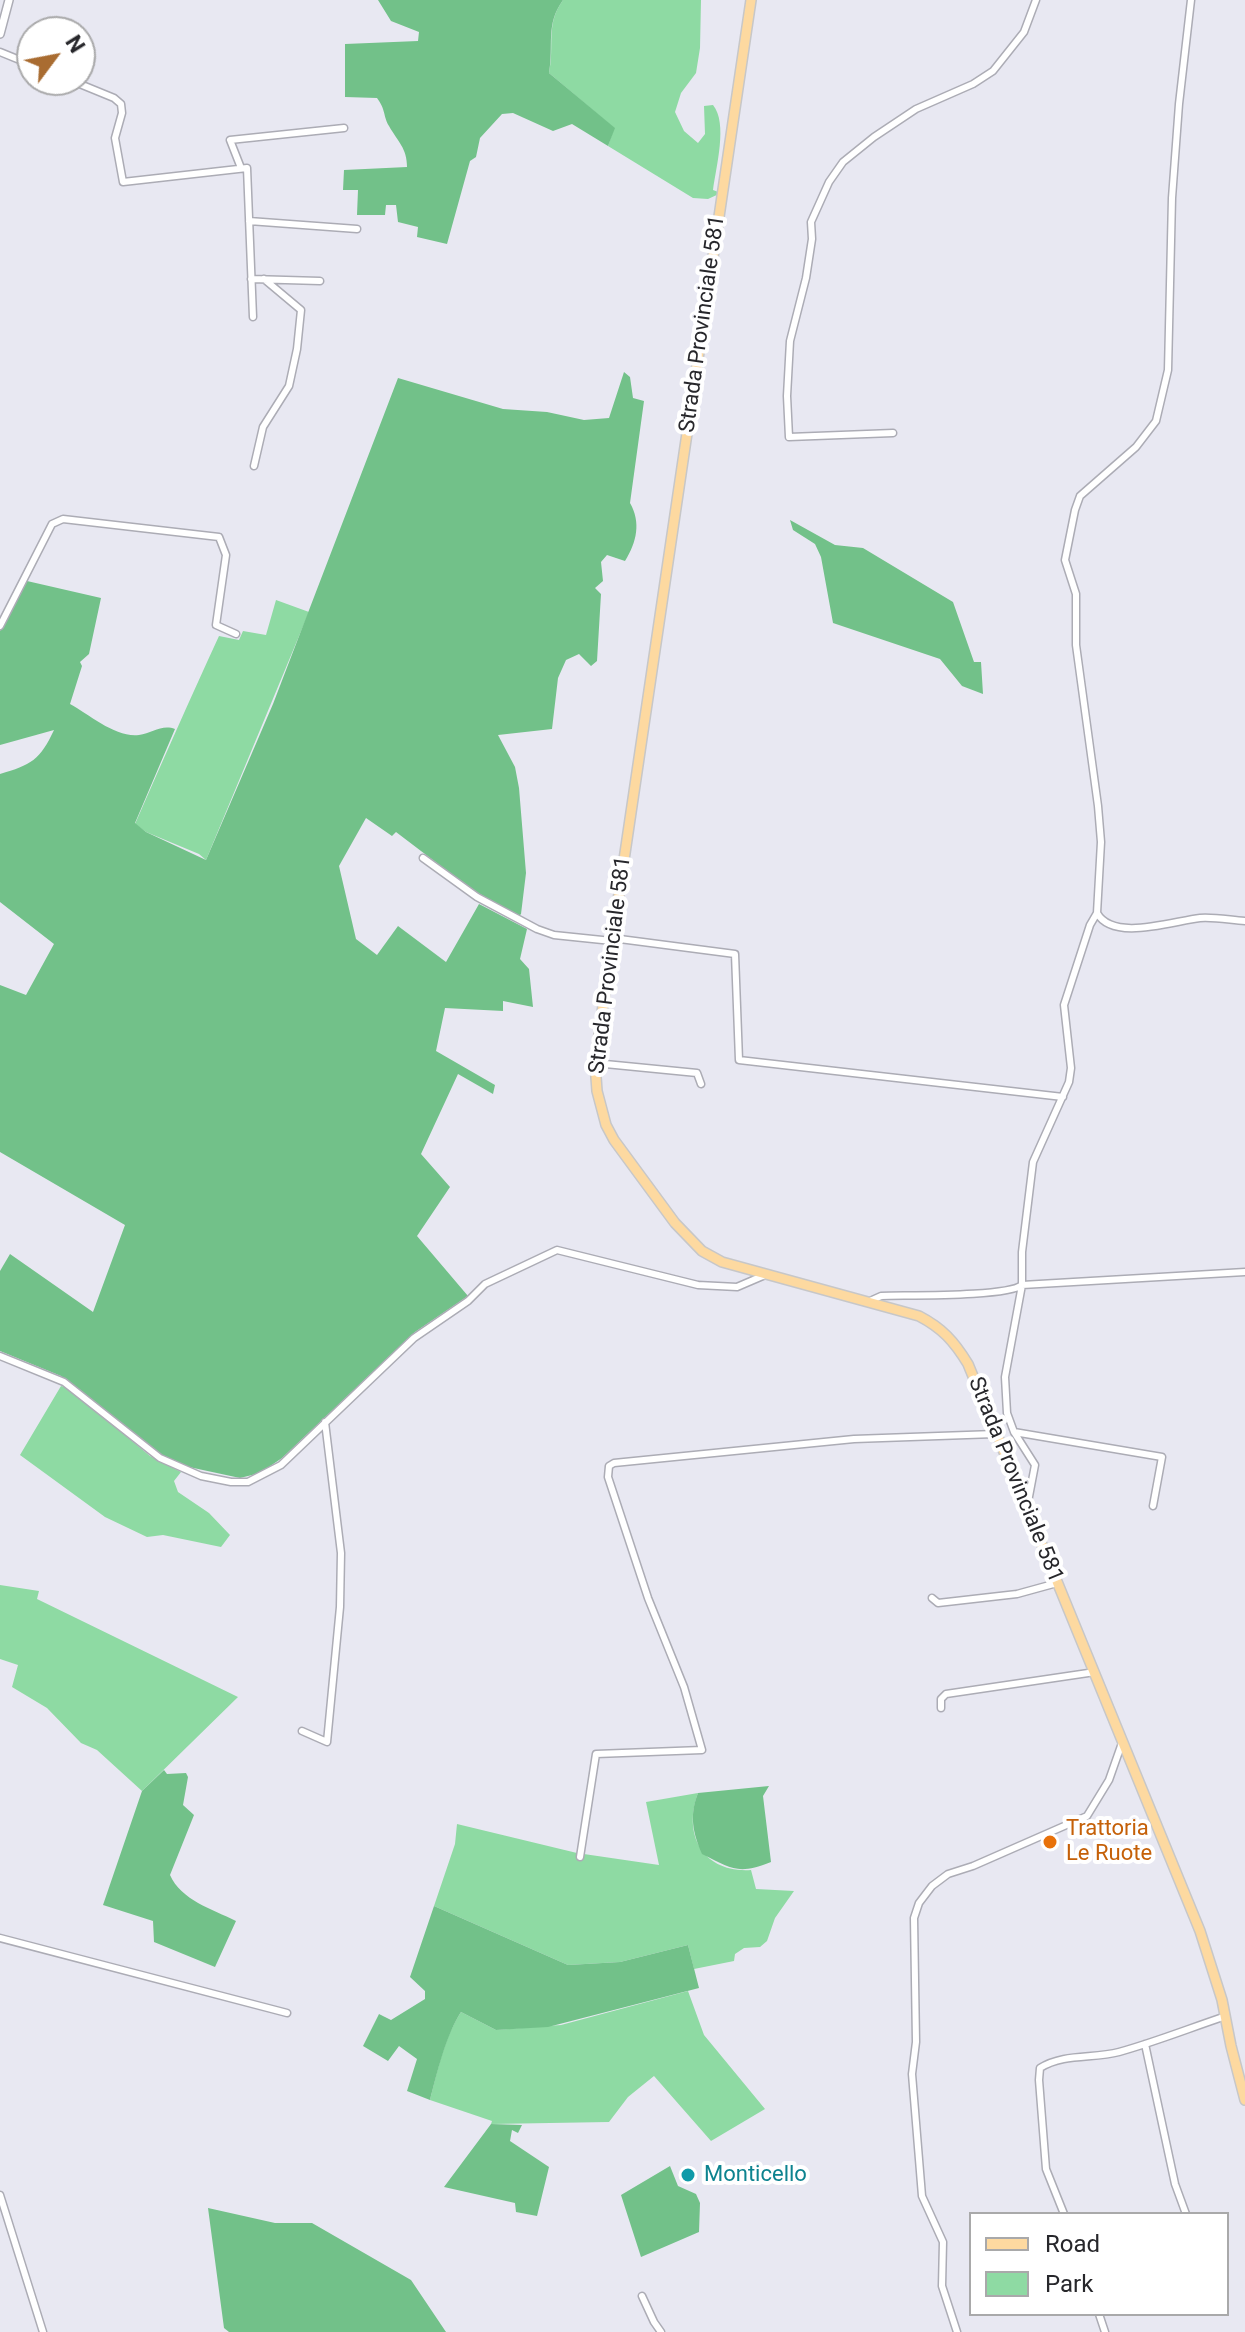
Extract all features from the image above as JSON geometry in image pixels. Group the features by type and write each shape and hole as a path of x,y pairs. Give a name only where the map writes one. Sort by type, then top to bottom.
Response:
{"main road":[{"name":"Strada Provinciale 581","path":"751,0 612,939 595,1063 597,1091 606,1125 624,1155 675,1223 702,1251 722,1262 765,1275 919,1316 940,1327 954,1341 968,1364 1200,1931 1226,2016 1245,2100"}],"street":[{"path":"0,34 9,0"},
{"path":"893,433 789,437 787,396 790,341 806,278 813,215 829,182 853,153 916,109 973,84 993,71 1024,32 1036,0"},
{"path":"1027,1507 1035,1465 1014,1432 1004,1392 1022,1285 1022,1252 1033,1162 1063,1097 1071,1068 1064,1005 1090,925 1097,913 1101,842 1076,645 1076,594 1065,560 1080,496 1136,447 1156,421 1168,370 1173,183 1191,0"},
{"path":"96,91 121,104 122,113 115,138 123,182 247,168 253,317"},
{"path":"241,168 230,140 344,128"},
{"path":"249,221 357,229"},
{"path":"251,279 320,281"},
{"path":"254,466 263,427 289,386 301,310 264,279"},
{"path":"0,626 52,524 63,519 219,537 226,555 216,625 236,634"},
{"path":"423,858 477,897 554,935 735,954 739,1060 1063,1097"},
{"path":"1097,913 1108,926 1130,928 1202,918 1245,921"},
{"path":"595,1063 697,1073 701,1084"},
{"path":"0,1356 64,1382 160,1458 201,1476 248,1482 273,1470 414,1338 468,1301 485,1284 557,1250 698,1285 737,1287 765,1275"},
{"path":"870,1301 881,1296 1015,1290 1022,1285 1245,1272"},
{"path":"302,1731 327,1742 340,1607 341,1540 325,1422"},
{"path":"1014,1432 1162,1457 1153,1506"},
{"path":"580,1857 596,1754 702,1750 680,1677 648,1598 608,1477 609,1466 614,1463 854,1439 995,1434"},
{"path":"932,1598 938,1603 1017,1594 1057,1583"},
{"path":"941,1708 941,1699 946,1694 1095,1672"},
{"path":"957,2332 942,2286 943,2242 922,2196 912,2074 916,2042 914,1918 919,1903 932,1886 948,1874 1087,1816 1109,1780 1122,1743"},
{"path":"0,1938 287,2013"},
{"path":"1063,2212 1046,2169 1040,2068 1067,2058 1115,2053 1226,2016"},
{"path":"1145,2044 1175,2184 1185,2212"},
{"path":"0,2195 43,2332"},
{"path":"642,2296 661,2332"}],"green space":[{"path":"378,0 563,0 552,27 549,73 615,128 608,146 572,124 553,131 513,113 502,114 480,138 476,157 470,161 447,244 417,237 418,227 398,222 396,205 386,205 385,215 357,215 358,190 343,190 344,170 407,167 404,150 377,98 345,97 345,44 418,41 419,32 391,21"},
{"path":"563,0 701,0 696,73 681,93 675,112 684,131 698,143 705,134 704,106 713,105 720,123 720,134 713,190 721,193 708,199 693,198 608,146 614,128 549,73 552,27"},
{"path":"624,372 630,377 633,398 644,401 630,503 636,517 636,532 625,561 607,555 601,562 603,581 595,588 601,594 597,661 591,666 579,654 566,660 558,678 552,729 498,735 515,767 519,788 526,873 521,914 519,916 471,889 396,832 392,836 366,818 339,866 356,939 377,955 398,926 446,962 479,904 527,929 520,959 529,969 533,1007 503,1001 503,1011 445,1008 436,1051 495,1085 493,1094 458,1074 421,1154 450,1187 417,1236 468,1296 415,1332 282,1458 260,1473 240,1478 175,1464 153,1451 61,1376 0,1351 0,1271 10,1254 93,1312 125,1225 0,1152 0,985 26,995 54,944 0,902 0,774 33,760 54,730 0,745 0,631 27,581 101,598 89,654 80,662 82,666 70,704 121,733 139,735 161,728 175,729 135,823 146,832 206,860 273,704 398,378 503,409 547,412 584,420 609,418"},
{"path":"790,520 835,545 863,548 953,602 974,662 981,662 983,694 962,686 940,659 833,623 821,557 815,544 793,530"},
{"path":"276,600 309,612 206,860 135,824 219,636 239,640 243,631 266,635"},
{"path":"61,1386 69,1388 150,1456 181,1472 174,1481 178,1492 209,1513 230,1535 221,1547 163,1535 147,1537 105,1517 20,1455"},
{"path":"0,1585 39,1591 37,1599 238,1697 142,1791 97,1750 81,1743 47,1708 12,1687 18,1665 0,1659"},
{"path":"164,1770 167,1774 186,1773 183,1805 194,1815 170,1875 189,1897 236,1921 215,1967 154,1942 153,1921 103,1905 142,1791"},
{"path":"769,1786 763,1796 771,1862 743,1869 702,1854 693,1824 698,1793"},
{"path":"698,1793 694,1809 695,1837 709,1858 735,1869 751,1870 756,1889 794,1891 775,1918 767,1941 760,1947 744,1948 735,1954 734,1961 694,1969 688,1945 620,1962 568,1965 434,1906 455,1844 457,1824 577,1853 659,1865 646,1802"},
{"path":"434,1906 568,1965 620,1962 688,1945 699,1988 548,2027 496,2030 461,2012 446,2043 430,2100 407,2091 417,2059 399,2046 388,2061 363,2046 379,2014 391,2020 425,1999 425,1991 410,1977"},
{"path":"688,1991 704,2035 765,2109 711,2141 654,2076 628,2097 609,2122 491,2124 492,2121 430,2100 446,2043 461,2012 496,2030 561,2025"},
{"path":"491,2124 522,2125 518,2133 512,2130 510,2141 549,2167 537,2216 516,2212 515,2203 444,2187"},
{"path":"670,2166 678,2186 696,2194 700,2203 699,2232 641,2257 621,2195"},
{"path":"208,2208 275,2223 312,2223 411,2280 446,2332 229,2332 224,2328"}],"place":[{"name":"Trattoria Le Ruote","path":"1050,1842"},
{"name":"Monticello","path":"688,2175"}]}
